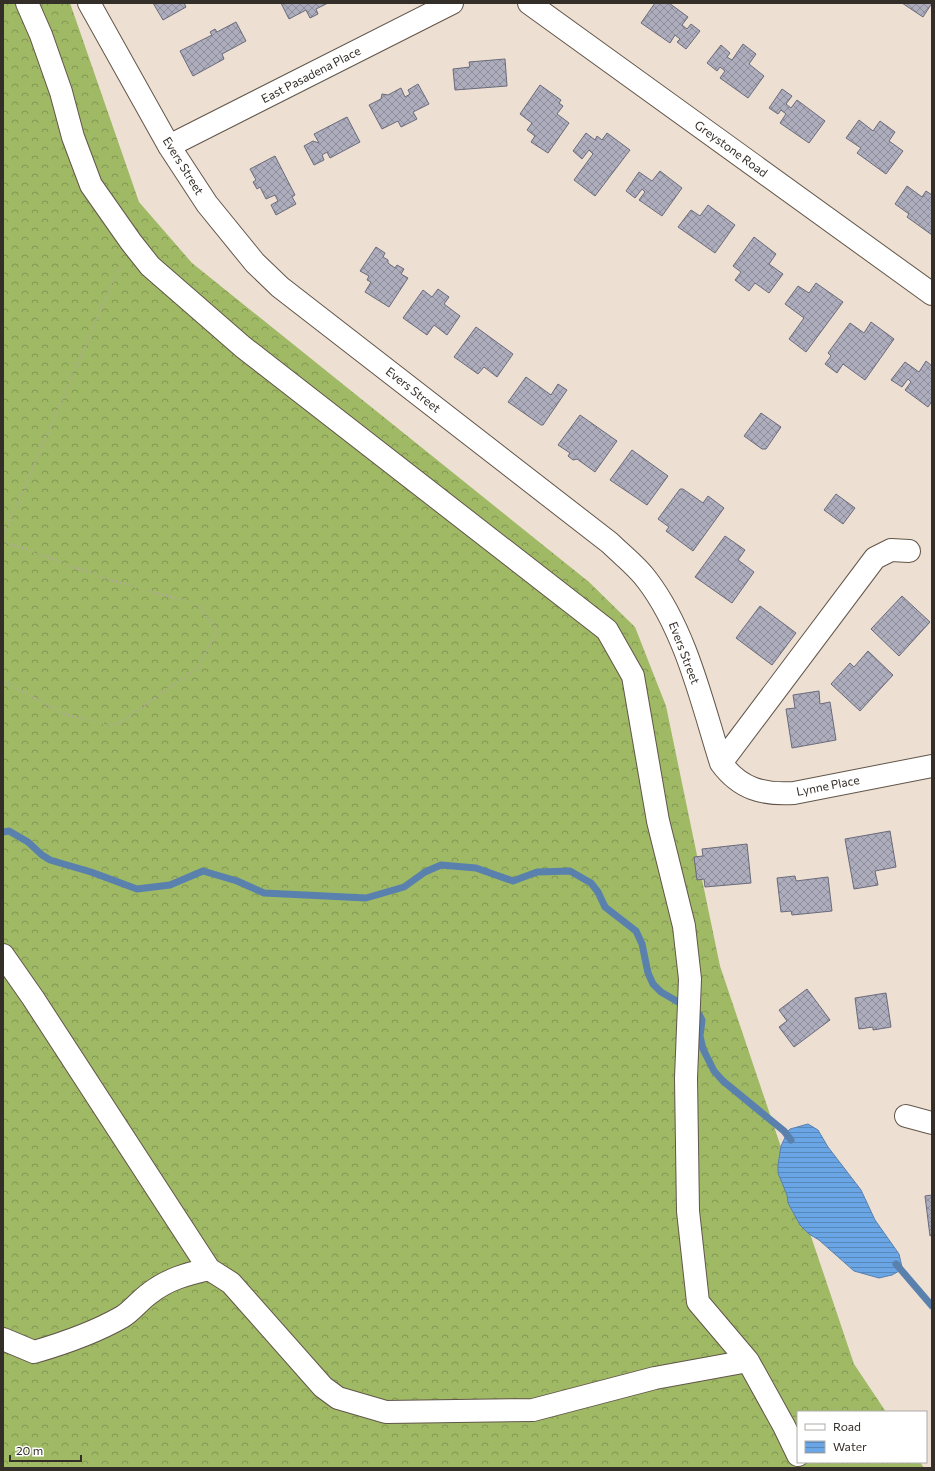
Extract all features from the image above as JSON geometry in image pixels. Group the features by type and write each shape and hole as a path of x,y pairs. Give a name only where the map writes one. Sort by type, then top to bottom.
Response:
{"street":[{"path":"26,3 48,56 61,92 73,137 92,185 131,242 150,266 243,347 607,630 633,676 658,821 684,926 690,979 686,1078 688,1211 698,1302 748,1360 797,1453"},
{"name":"Evers Street","path":"89,3 169,146 207,204 255,263 280,288 610,543 647,579 673,621 684,647 725,768"},
{"name":"East Pasadena Place","path":"169,146 452,3"},
{"name":"Greystone Road","path":"529,3 932,294"},
{"path":"725,768 875,558 892,550 909,551"},
{"name":"Lynne Place","path":"725,768 747,786 759,791 776,794 794,793 932,766"},
{"path":"3,955 33,998 209,1269 231,1283 323,1387 338,1398 386,1412 533,1410 655,1378 748,1360"},
{"path":"906,1116 932,1123"},
{"path":"3,1339 34,1352 81,1338 123,1316 167,1281 189,1273 209,1269"}],"path":[{"path":"3,536 131,242"},
{"path":"3,540 110,580 199,605 217,631 198,668 114,726 66,715 3,681"}],"green space":[{"path":"3,3 70,3 139,202 192,263 589,582 635,627 666,706 720,966 854,1364 885,1411 797,1411 797,1463 921,1463 924,1468 3,1468"}],"water":[{"path":"808,1124 818,1130 828,1147 861,1190 875,1220 899,1254 902,1267 901,1270 892,1275 879,1278 854,1271 800,1225 788,1203 787,1195 778,1173 778,1165 781,1146 788,1131 790,1129"}],"building":[{"path":"153,3 184,3 186,7 163,20"},
{"path":"281,3 328,3 316,9 318,14 310,18 306,10 289,19"},
{"path":"655,3 669,3 688,17 682,25 687,29 691,24 700,31 686,49 677,42 680,39 675,35 670,43 641,23"},
{"path":"902,3 932,3 923,17"},
{"path":"236,22 246,41 222,54 224,59 193,76 180,51 212,35 210,32 215,29 217,32"},
{"path":"743,44 756,54 749,64 764,76 748,98 720,78 725,71 720,67 717,71 707,63 721,45 730,53 727,57 732,60"},
{"path":"505,59 507,86 455,90 453,69 470,67 469,62"},
{"path":"418,84 429,104 413,112 417,119 401,127 398,121 382,129 369,105 381,99 382,94 388,95 401,88 405,97 410,94 408,90"},
{"path":"540,85 561,100 559,103 563,106 557,114 569,123 548,153 531,142 535,136 527,130 532,123 520,114"},
{"path":"782,89 792,96 786,104 791,108 797,100 825,121 809,143 780,123 786,114 781,110 778,114 769,108"},
{"path":"347,117 360,142 330,158 327,152 322,155 324,160 314,165 304,146 313,141 319,143 314,134"},
{"path":"859,120 873,131 880,121 895,132 889,141 903,151 886,174 857,153 861,148 846,138"},
{"path":"586,133 595,140 597,136 602,140 607,133 630,150 595,196 574,180 593,154 589,150 582,159 573,151"},
{"path":"275,156 295,195 292,197 296,204 276,215 271,205 278,201 275,195 266,199 260,187 257,189 253,182 256,180 250,169"},
{"path":"660,171 682,188 662,216 639,200 645,192 642,189 635,198 626,191 639,172 652,181"},
{"path":"907,186 922,197 926,191 932,195 932,235 907,217 909,214 895,204"},
{"path":"708,205 735,225 715,253 678,227 691,210 700,216"},
{"path":"754,237 776,254 769,264 783,274 769,293 755,283 749,291 735,280 741,272 733,266"},
{"path":"376,247 385,253 383,257 388,260 388,263 395,268 397,265 404,269 401,274 408,278 389,307 365,292 371,282 367,280 369,276 360,271"},
{"path":"816,283 843,302 806,352 789,339 804,318 785,304 798,286 809,293"},
{"path":"438,289 449,297 444,304 460,316 447,335 434,325 427,335 403,318 423,290 432,297"},
{"path":"871,322 894,339 865,380 843,364 837,373 825,364 831,356 828,353 850,323 864,333"},
{"path":"476,327 513,354 497,377 484,367 478,374 454,357"},
{"path":"926,361 932,366 932,401 928,407 905,390 911,382 908,379 902,387 891,380 905,362 919,372"},
{"path":"526,377 551,395 558,384 567,390 543,425 508,402"},
{"path":"761,413 781,427 766,449 762,449 744,436"},
{"path":"580,415 617,441 595,472 577,459 573,460 568,456 570,453 558,445"},
{"path":"632,450 668,476 647,505 610,480"},
{"path":"680,489 683,489 703,503 708,496 724,508 693,551 666,531 669,527 658,519"},
{"path":"836,494 855,508 843,524 824,510"},
{"path":"725,536 745,550 738,560 754,572 732,603 695,577"},
{"path":"902,596 930,622 899,656 871,629"},
{"path":"760,606 796,633 772,665 736,638"},
{"path":"868,651 893,675 860,711 831,684 850,663 854,667"},
{"path":"819,691 820,704 830,702 836,740 792,748 786,709 795,708 793,695"},
{"path":"890,831 896,867 875,871 878,885 854,889 845,839"},
{"path":"747,844 751,883 705,887 704,879 697,880 694,857 703,856 702,849"},
{"path":"795,876 796,881 828,877 832,911 792,915 791,911 781,912 777,878"},
{"path":"807,989 830,1020 794,1047 779,1027 787,1021 779,1010"},
{"path":"886,993 891,1027 873,1030 873,1027 859,1029 855,998"},
{"path":"932,1195 932,1235 930,1236 925,1196"}],"waterway":[{"path":"3,832 9,831 28,842 50,860 91,872 137,889 170,885 203,871 237,881 264,893 366,898 404,887 425,872 441,865 476,868 513,881 537,872 570,871 591,883 598,892 605,907 636,931 642,944 648,973 653,984 661,992 699,1014 702,1020 700,1036 703,1049 714,1071 723,1081 784,1131 791,1140"},
{"path":"896,1264 932,1306"}]}
